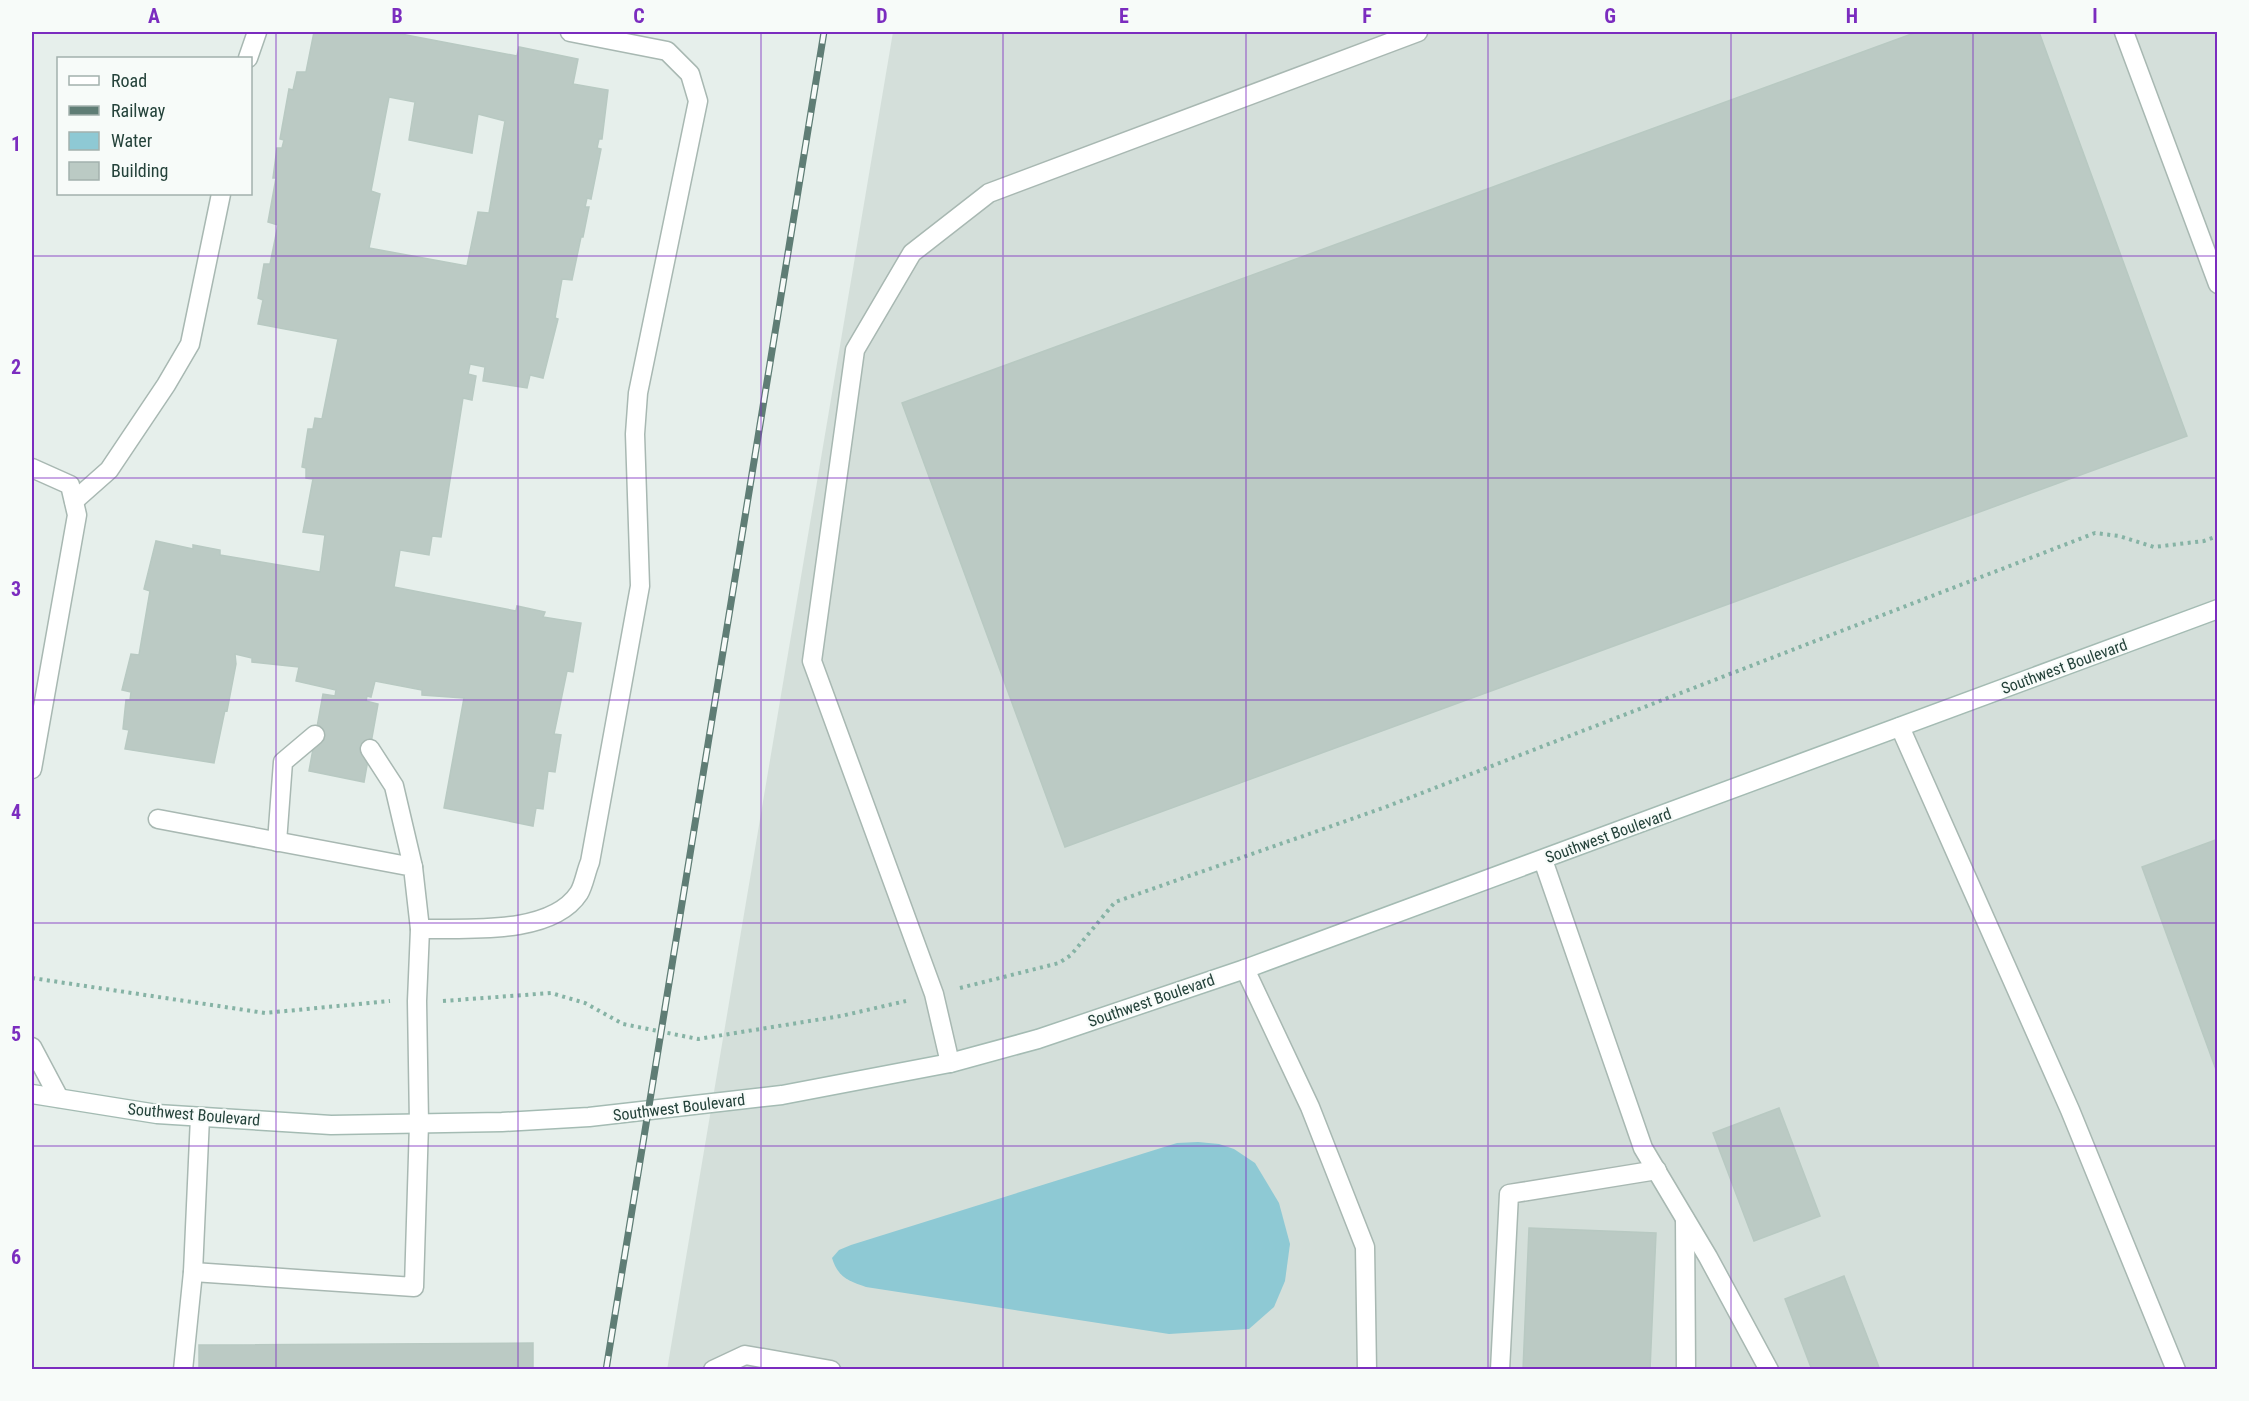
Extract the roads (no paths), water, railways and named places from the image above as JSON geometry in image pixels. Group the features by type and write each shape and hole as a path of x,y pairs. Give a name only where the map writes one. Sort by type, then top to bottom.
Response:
{"street":[{"path":"248,57 257,32"},
{"path":"420,929 521,926 552,917 579,893 590,862 640,586 635,434 638,393 698,101 690,74 668,51 570,32"},
{"path":"950,1063 934,994 812,661 855,350 912,253 989,193 1418,32"},
{"path":"2124,32 2217,284"},
{"path":"74,501 109,470 166,386 190,344 221,195"},
{"path":"32,468 70,485 77,515 32,769"},
{"name":"Southwest Boulevard","path":"32,1094 157,1114 332,1125 502,1122 649,1111 782,1095 950,1063 1038,1039 1245,969 2217,609"},
{"path":"1900,727 2070,1110 2176,1370"},
{"path":"277,842 283,762 315,735"},
{"path":"193,1272 414,1287 419,1123 417,1001 420,929 413,867 394,786 370,749"},
{"path":"158,819 413,867"},
{"path":"1543,860 1643,1148 1769,1370"},
{"path":"1245,969 1310,1107 1365,1247 1367,1370"},
{"path":"32,1047 59,1098"},
{"path":"183,1370 193,1272 200,1117"},
{"path":"1500,1370 1509,1194 1657,1170"},
{"path":"1684,1217 1686,1370"},
{"path":"714,1370 745,1354 831,1370"}],"water":[{"path":"1177,1143 1219,1144 1234,1149 1255,1163 1279,1203 1290,1244 1285,1281 1274,1307 1249,1329 1169,1334 866,1287 844,1277 837,1270 832,1258 839,1250 851,1245"}],"railway":[{"path":"606,1370 824,32"}]}
